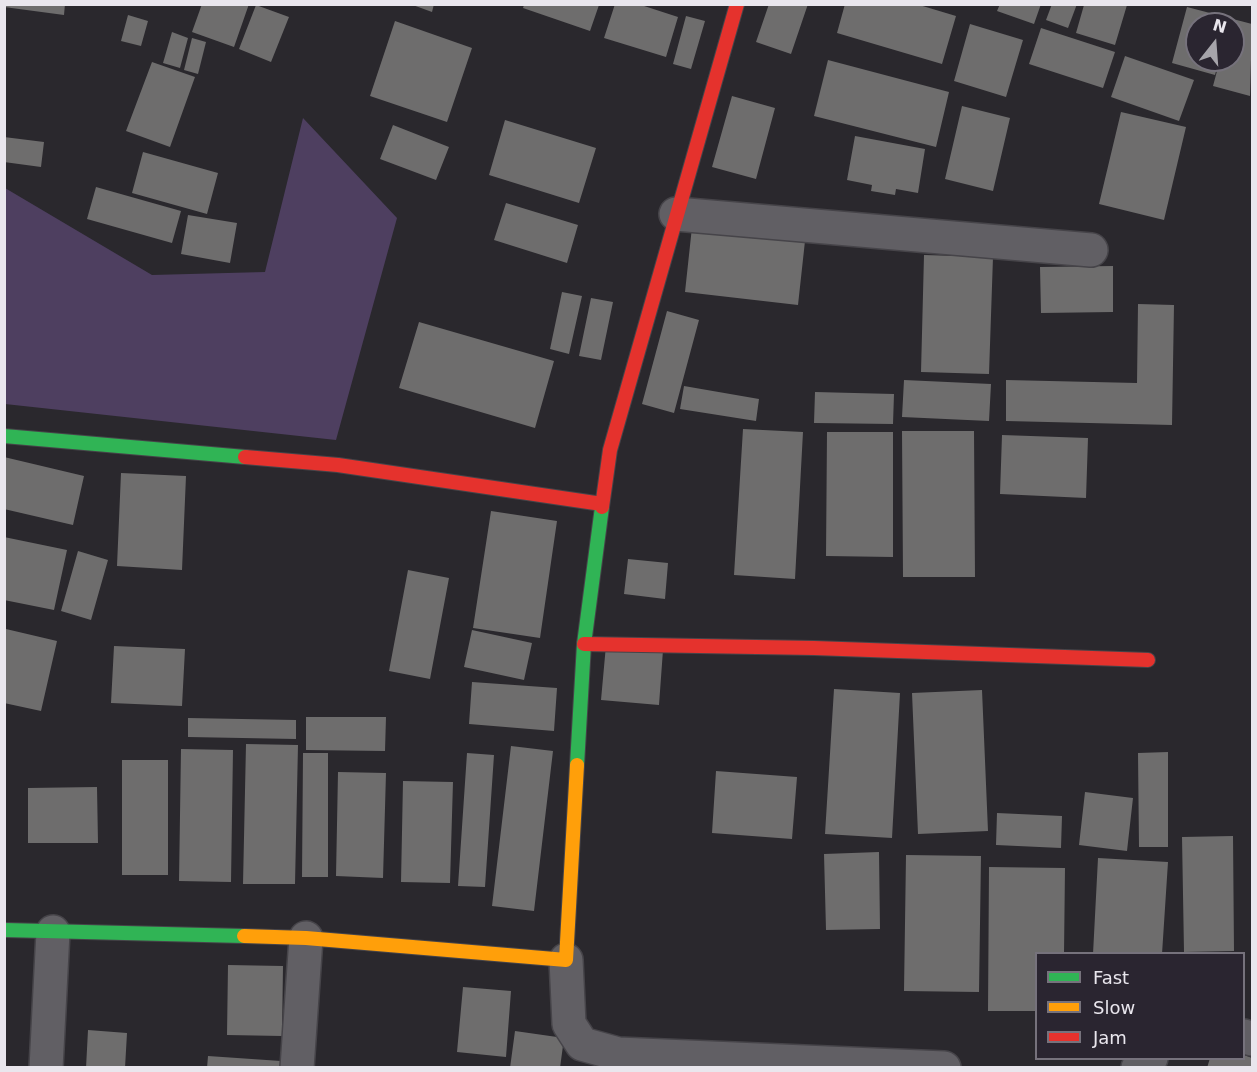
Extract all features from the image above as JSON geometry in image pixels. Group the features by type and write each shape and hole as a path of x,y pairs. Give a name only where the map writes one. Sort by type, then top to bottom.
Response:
{"street":[{"path":"737,4 610,450 585,644 566,960 569,1024 582,1044 618,1054 944,1068"},
{"path":"676,214 1091,250"},
{"path":"4,436 338,465 602,504"},
{"path":"585,644 814,648 1148,660"},
{"path":"4,930 306,938 566,960"},
{"path":"46,1068 53,932"},
{"path":"297,1068 306,938"}],"shaded area":[{"path":"303,118 397,218 336,440 5,404 5,188 152,275 265,272"}],"building":[{"path":"4,4 65,4 64,15 4,7"},
{"path":"202,4 249,4 234,47 192,32"},
{"path":"410,4 434,4 432,12"},
{"path":"615,4 638,4 678,17 666,57 604,38"},
{"path":"769,4 808,4 791,54 756,42"},
{"path":"845,4 916,4 956,16 942,64 837,33"},
{"path":"1000,4 1041,4 1034,24 997,11"},
{"path":"1052,4 1077,4 1068,28 1046,20"},
{"path":"256,5 289,17 271,62 239,49"},
{"path":"524,5 599,5 590,31 523,8"},
{"path":"1084,5 1127,5 1115,45 1076,33"},
{"path":"1187,7 1206,12 1186,12"},
{"path":"1185,14 1185,67 1172,63"},
{"path":"128,15 148,21 141,46 121,41"},
{"path":"686,16 705,21 691,69 673,64"},
{"path":"395,21 472,48 447,122 370,96"},
{"path":"1245,22 1252,24 1250,96 1213,86 1217,72 1245,72"},
{"path":"970,24 1023,40 1006,97 954,81"},
{"path":"1041,28 1115,52 1103,88 1029,64"},
{"path":"172,32 188,38 180,68 163,63"},
{"path":"192,38 206,42 198,74 184,70"},
{"path":"1125,56 1194,80 1179,121 1111,97"},
{"path":"828,60 949,92 936,147 814,116"},
{"path":"152,62 195,77 170,147 126,131"},
{"path":"732,96 775,108 756,179 712,167"},
{"path":"962,106 1010,118 993,191 945,179"},
{"path":"1121,112 1186,127 1164,220 1099,204"},
{"path":"505,120 596,148 579,203 489,175"},
{"path":"393,125 449,147 436,180 380,159"},
{"path":"855,136 925,149 918,193 896,189 895,195 871,191 872,185 847,180"},
{"path":"4,137 44,142 41,167 4,162"},
{"path":"143,152 218,173 207,214 132,193"},
{"path":"96,187 181,211 172,243 87,219"},
{"path":"506,203 578,225 567,263 494,240"},
{"path":"188,215 237,223 230,263 181,254"},
{"path":"692,227 805,241 798,305 685,292"},
{"path":"924,255 993,257 989,374 921,372"},
{"path":"1113,266 1113,312 1041,313 1040,267"},
{"path":"562,292 582,296 569,354 550,349"},
{"path":"591,298 613,302 601,360 579,356"},
{"path":"1138,304 1174,305 1172,425 1006,421 1006,380 1137,383"},
{"path":"667,311 699,320 674,413 642,404"},
{"path":"419,322 554,361 535,428 399,388"},
{"path":"904,380 991,384 989,421 902,417"},
{"path":"684,386 759,399 756,421 680,409"},
{"path":"815,392 894,394 893,424 814,423"},
{"path":"743,429 803,432 795,579 734,575"},
{"path":"902,431 974,431 975,577 903,577"},
{"path":"827,432 893,432 893,557 826,556"},
{"path":"1002,435 1088,438 1086,498 1000,494"},
{"path":"4,457 84,476 73,525 4,509"},
{"path":"121,473 186,476 182,570 117,566"},
{"path":"491,511 557,521 540,638 473,628"},
{"path":"4,537 67,550 54,610 4,600"},
{"path":"78,551 108,560 91,620 61,611"},
{"path":"628,559 668,563 665,599 624,594"},
{"path":"408,570 449,578 430,679 389,671"},
{"path":"6,629 57,641 41,711 4,703"},
{"path":"472,630 532,643 524,680 464,667"},
{"path":"606,645 663,650 659,705 601,700"},
{"path":"114,646 185,649 182,706 111,703"},
{"path":"472,682 557,688 554,731 469,724"},
{"path":"834,689 900,693 892,838 825,834"},
{"path":"982,690 988,831 918,834 912,693"},
{"path":"306,717 386,717 385,751 306,750"},
{"path":"188,718 296,720 296,739 188,737"},
{"path":"246,744 298,745 295,884 243,884"},
{"path":"511,746 553,751 534,911 492,906"},
{"path":"181,749 233,750 231,882 179,881"},
{"path":"1168,752 1168,847 1139,847 1138,753"},
{"path":"303,753 328,753 328,877 302,877"},
{"path":"467,753 494,755 485,887 458,886"},
{"path":"122,760 168,760 168,875 122,875"},
{"path":"716,771 797,777 792,839 712,833"},
{"path":"338,772 386,773 383,878 336,876"},
{"path":"403,781 453,782 450,883 401,882"},
{"path":"97,787 98,843 28,843 28,788"},
{"path":"1085,792 1133,798 1127,851 1079,845"},
{"path":"997,813 1062,816 1061,848 996,845"},
{"path":"1233,836 1234,951 1184,952 1182,837"},
{"path":"879,852 880,929 826,930 824,854"},
{"path":"906,855 981,856 979,992 904,991"},
{"path":"1098,858 1168,862 1162,952 1093,952"},
{"path":"989,867 1065,868 1064,952 1035,952 1035,1011 988,1011"},
{"path":"228,965 283,966 282,1036 227,1035"},
{"path":"463,987 511,991 506,1057 457,1052"},
{"path":"88,1030 127,1033 125,1068 86,1068"},
{"path":"515,1031 564,1038 560,1068 510,1068"},
{"path":"1245,1055 1252,1058 1252,1068 1207,1068 1209,1060 1245,1060"},
{"path":"208,1056 281,1061 280,1068 207,1068"}],"traffic: fast":[{"path":"4,436 245,457"},
{"path":"577,765 584,644 602,507"},
{"path":"4,930 244,936"}],"traffic: slow":[{"path":"244,936 306,938 566,960 577,765"}],"traffic: jam":[{"path":"602,507 610,450 737,4"},
{"path":"245,457 338,465 602,504"},
{"path":"584,644 814,648 1148,660"}]}
